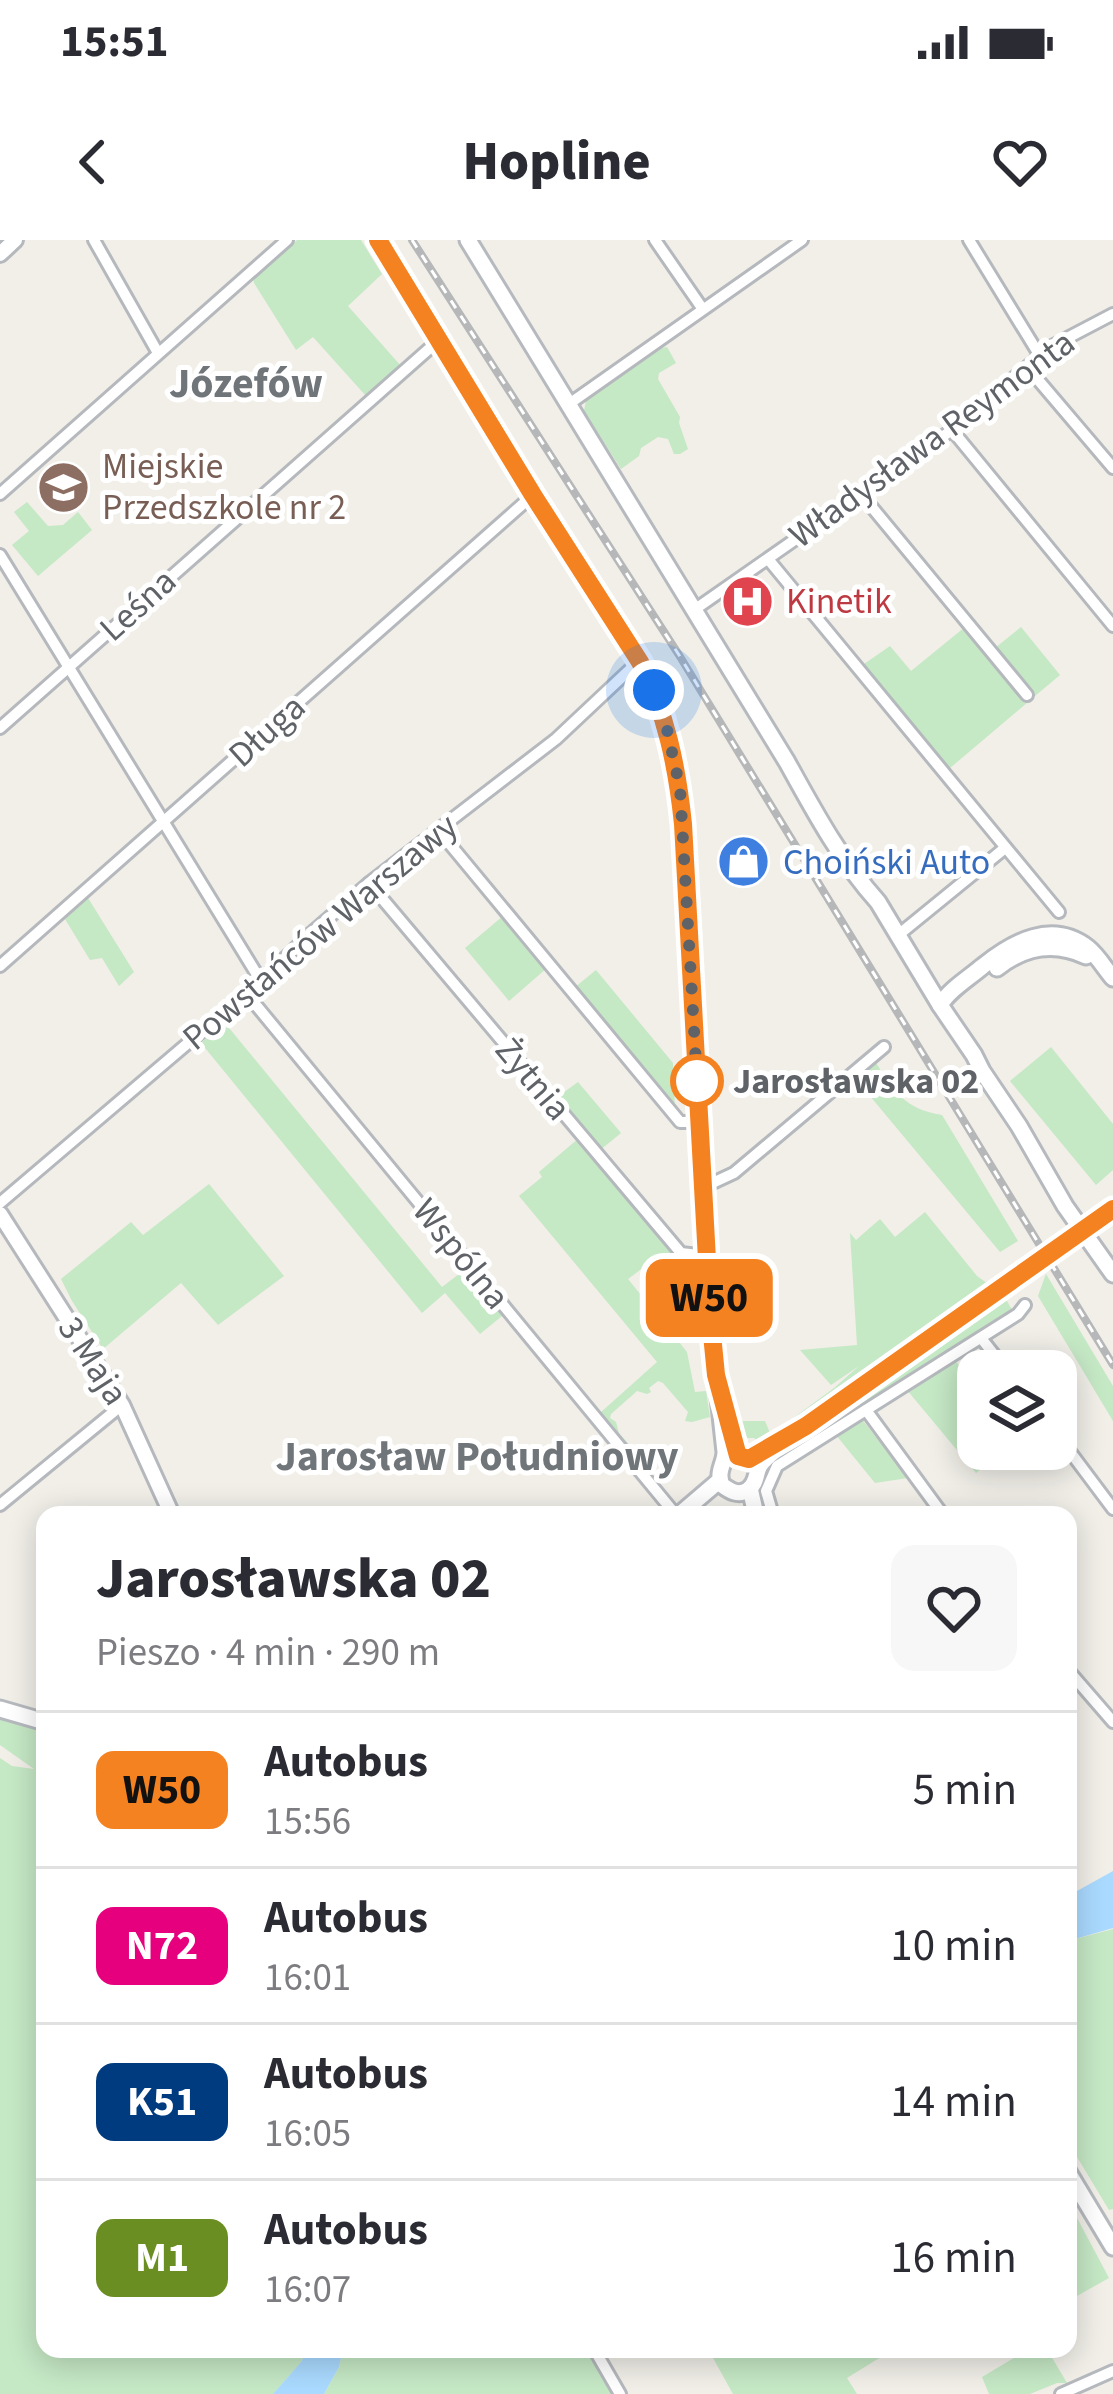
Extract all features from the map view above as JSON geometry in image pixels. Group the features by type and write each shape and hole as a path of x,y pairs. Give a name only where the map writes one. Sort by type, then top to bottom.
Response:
{"main road":[{"path":"378,240 640,662 659,704 680,788 716,1375 742,1461 754,1483 734,1487 696,1506"},
{"path":"468,240 814,812 874,896 1019,1126 1060,1200 1089,1227 1113,1278"},
{"path":"940,1005 947,994 1005,949 1028,938 1068,938 1094,952 1107,972"},
{"path":"746,1506 720,1469 806,1426 1113,1209"},
{"path":"0,1709 36,1719"},
{"path":"1077,2187 1113,2247"}],"street":[{"path":"0,254 15,240"},
{"path":"94,240 158,353"},
{"path":"0,494 287,240"},
{"path":"655,240 702,308"},
{"path":"569,404 802,240"},
{"path":"969,240 1040,356"},
{"name":"Władysława Reymonta","path":"694,610 952,430 1059,341 1113,314"},
{"name":"Leśna","path":"0,728 439,340"},
{"path":"1028,368 1113,468"},
{"path":"952,430 1113,626"},
{"path":"861,494 1027,695"},
{"name":"Długa","path":"0,966 533,495"},
{"path":"0,555 261,981"},
{"path":"768,559 1058,912"},
{"name":"Powstańców Warszawy","path":"0,1203 369,883 556,739 640,662"},
{"path":"439,831 680,1122 700,1122"},
{"path":"895,932 1005,848"},
{"name":"Żytnia","path":"369,883 681,1253 707,1256"},
{"name":"Wspólna","path":"246,993 671,1506"},
{"path":"704,1187 734,1173 884,1047"},
{"name":"3 Maja","path":"0,1214 122,1405 168,1506"},
{"path":"770,1506 766,1492 777,1466 1018,1314 1025,1305"},
{"path":"981,1338 990,1350"},
{"path":"0,1504 122,1405"},
{"path":"866,1410 936,1506"},
{"path":"1077,1461 1113,1509"},
{"path":"1077,1680 1113,1722"},
{"path":"599,2358 620,2394"},
{"path":"1061,2394 1113,2372"}],"green space":[{"path":"297,240 361,240 382,274 348,306 401,366 366,396 313,337 296,350 254,283"},
{"path":"667,347 676,363 659,373 658,379 680,417 688,449 674,454 668,439 658,437 621,469 584,411 586,400"},
{"path":"27,502 48,526 63,525 78,512 92,530 38,576 12,545 29,531 14,512"},
{"path":"965,627 1028,702 950,768 864,664 890,646 911,671"},
{"path":"1021,627 1060,675 1035,696 995,648"},
{"path":"88,898 134,972 119,986 102,958 90,960 65,919"},
{"path":"503,916 547,968 509,1001 465,948"},
{"path":"596,970 673,1063 675,1110 574,988"},
{"path":"225,1023 442,1287 467,1268 502,1316 480,1334 445,1293 422,1313 201,1043"},
{"path":"1051,1047 1113,1124 1113,1170 1096,1185 1010,1081"},
{"path":"875,1061 902,1097 942,1115 1018,1241 1000,1252 855,1078"},
{"path":"578,1082 621,1133 599,1151 556,1098"},
{"path":"579,1138 682,1262 685,1303 652,1261 628,1279 687,1352 695,1392 706,1391 710,1417 685,1421 688,1412 658,1381 649,1388 651,1392 637,1391 611,1414 651,1476 600,1413 657,1362 519,1196"},
{"path":"209,1184 284,1276 218,1325 181,1283 103,1349 61,1279 131,1222 143,1235"},
{"path":"925,1212 977,1276 991,1286 763,1446 746,1438 742,1421 765,1421 773,1433 859,1366 831,1385 800,1350 857,1345 850,1233 856,1240 880,1219 895,1237"},
{"path":"1046,1274 1113,1386 1113,1421 1077,1361 1077,1350 1070,1350 1038,1296"},
{"path":"1004,1296 1014,1313 774,1460 793,1444"},
{"path":"954,1359 957,1450 907,1390"},
{"path":"861,1418 908,1478 875,1483 836,1435"},
{"path":"0,1717 36,1727 36,2358 303,2358 273,2394 0,2394 0,1758 12,1766 34,1769 0,1745"},
{"path":"1113,1929 1113,2209 1109,2210 1077,2157 1077,1939"},
{"path":"1077,2218 1109,2278 1077,2296"},
{"path":"341,2358 596,2358 617,2394 324,2394"},
{"path":"713,2358 879,2358 847,2378 857,2394 733,2394"},
{"path":"1014,2358 1052,2358 1067,2383 1030,2394 989,2394 982,2377"}],"water":[{"path":"1113,1871 1113,1928 1077,1938 1077,1891"},
{"path":"303,2358 341,2358 324,2394 273,2394"}],"railway":[{"path":"412,240 679,655 1113,1365"}],"bus line":[{"name":"W50","path":"378,240 640,662 666,725 683,824 716,1375 738,1456 749,1459 806,1426 1113,1209"}],"place":[{"name":"Miejskie Przedszkole nr 2","path":"63,487"},
{"name":"Kinetik","path":"747,601"},
{"name":"Choiński Auto","path":"744,862"},
{"name":"Jarosławska 02","path":"697,1081"}],"district":[{"name":"Józefów","path":"246,384"},
{"name":"Jarosław Południowy","path":"477,1457"}],"route":[{"path":"654,690 680,788 697,1081"}]}
